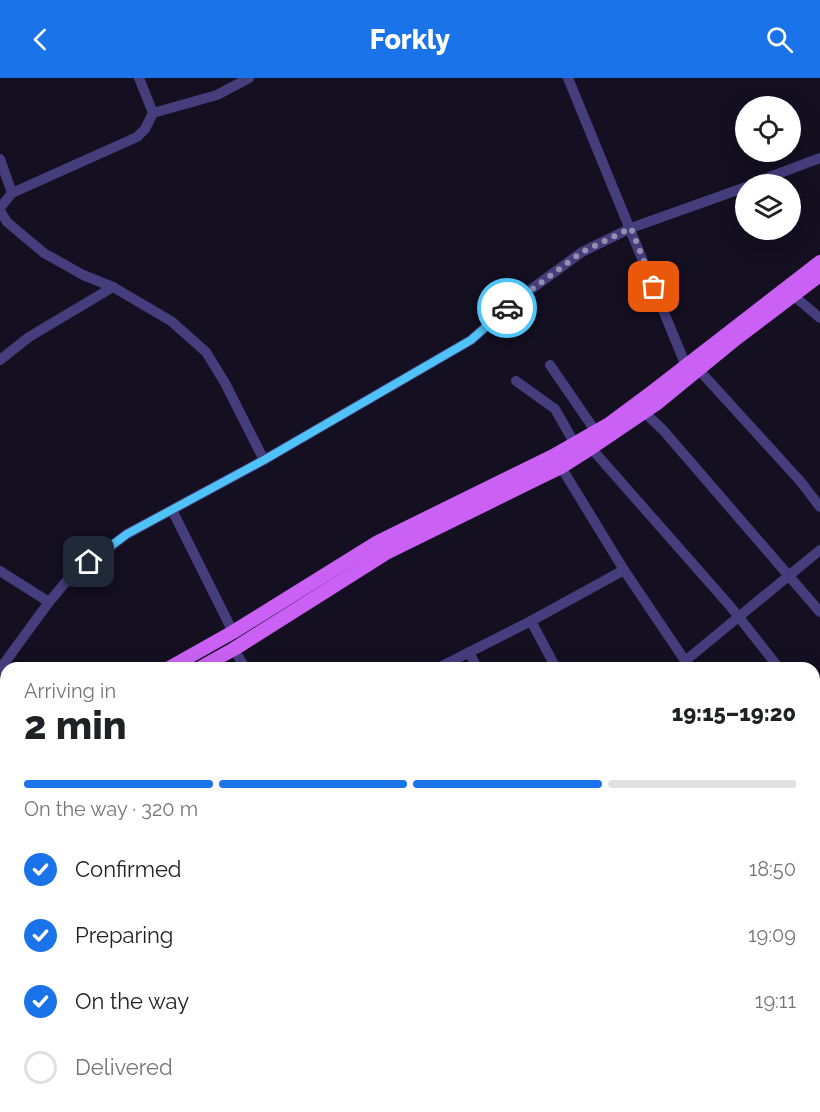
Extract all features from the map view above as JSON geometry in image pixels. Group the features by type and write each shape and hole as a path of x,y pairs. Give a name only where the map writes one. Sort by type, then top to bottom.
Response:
{"main road":[{"path":"180,662 233,632 378,542 561,467 644,412 692,368 820,262"},
{"path":"211,662 455,511 596,432 733,341 820,275"}],"street":[{"path":"140,78 153,113 145,129 137,137 12,193 0,210 7,222 44,253 83,275 113,287 171,321 206,352 225,383 264,460"},
{"path":"153,113 217,95 249,78"},
{"path":"568,78 692,368 801,482 820,507"},
{"path":"778,174 820,158"},
{"path":"0,159 12,193"},
{"path":"5,662 70,577 127,534 264,460 471,340 519,298 582,252 631,228 735,190"},
{"path":"0,360 29,337 113,287"},
{"path":"794,296 820,318"},
{"path":"550,365 596,432"},
{"path":"516,381 555,409 575,444"},
{"path":"644,412 663,430 820,612"},
{"path":"591,448 740,618 774,662"},
{"path":"561,467 624,570 687,662"},
{"path":"172,510 233,632"},
{"path":"690,662 820,550"},
{"path":"450,662 624,570"},
{"path":"0,571 49,602"},
{"path":"531,621 553,662"},
{"path":"234,649 242,662"},
{"path":"469,652 474,662"}],"way so far":[{"path":"507,308 582,252 631,228 654,287"}],"route":[{"path":"89,562 127,534 264,460 471,340 507,308"}]}
